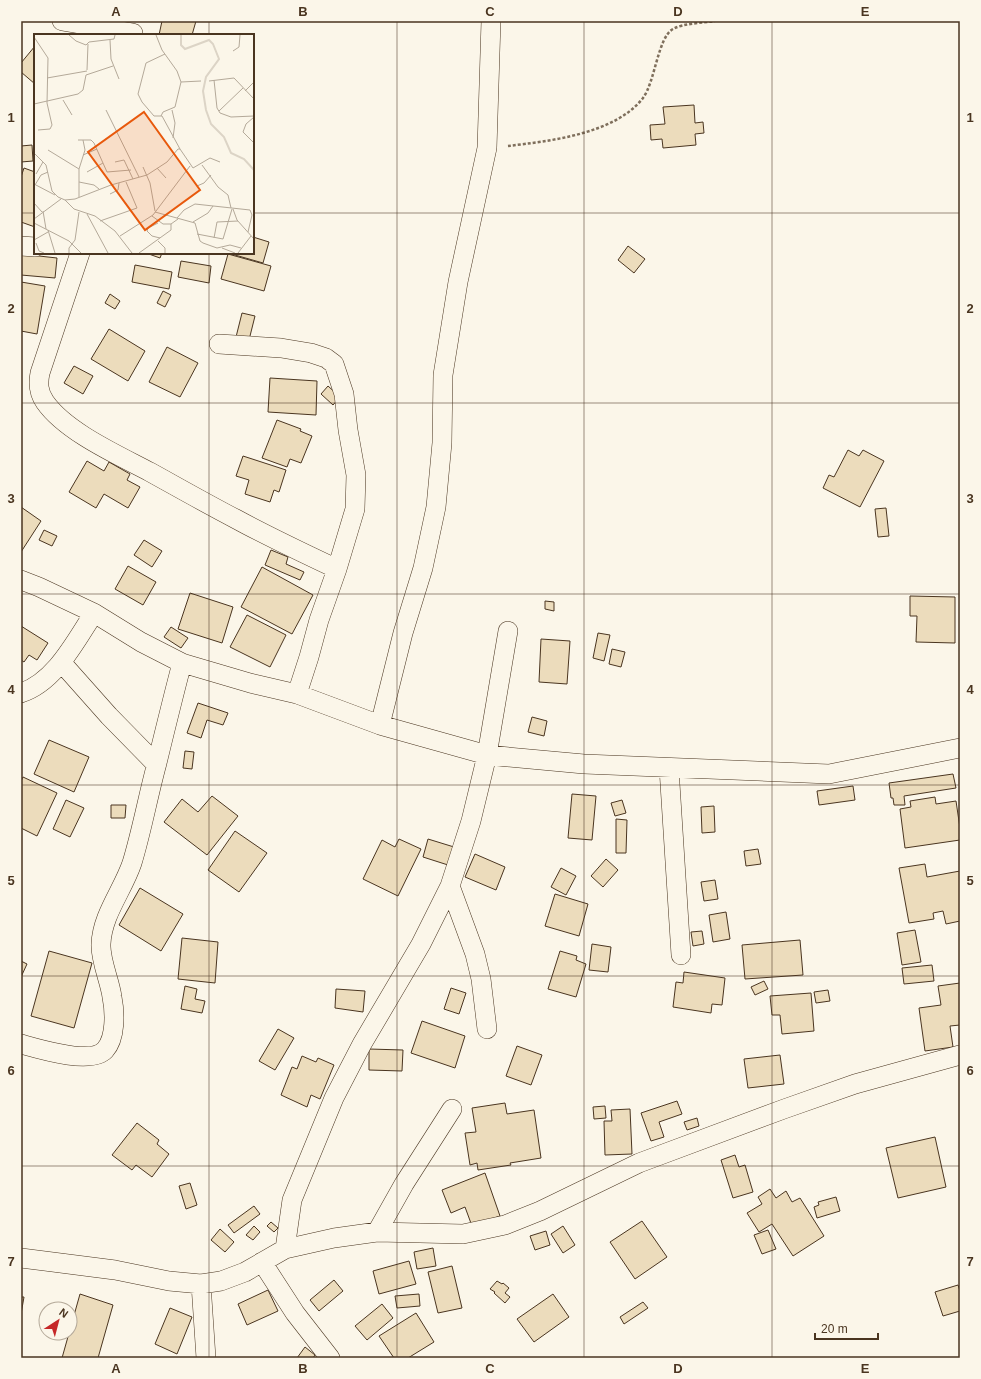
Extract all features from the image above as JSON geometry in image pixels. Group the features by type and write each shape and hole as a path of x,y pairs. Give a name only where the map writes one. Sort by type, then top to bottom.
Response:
{"street":[{"path":"62,21 134,30"},
{"path":"380,725 403,633 423,568 436,507 442,443 443,376 459,275 487,148 491,21"},
{"path":"21,246 34,247"},
{"path":"80,254 38,382 39,392 44,401 68,425 108,450 236,519 337,569"},
{"path":"219,344 281,348 311,353 326,358 334,364 344,394 348,430 356,475 355,509 337,569 318,620 309,657 297,694"},
{"path":"21,580 94,613 141,642 182,664 297,694 380,725 487,755 584,764 829,774 960,748"},
{"path":"21,693 34,688 49,676 61,662 94,613"},
{"path":"284,1249 292,1200 334,1098 362,1044 421,944 450,886 472,821 487,755 508,631"},
{"path":"61,662 109,716 156,764"},
{"path":"21,1044 75,1056 94,1056 105,1050 112,1037 114,1025 113,998 101,945 104,926 131,865 144,822 156,764 182,664"},
{"path":"669,768 681,955"},
{"path":"450,886 475,954 481,979 487,1029"},
{"path":"21,1258 115,1270 169,1281 201,1284 221,1281 246,1272 284,1249 334,1238 377,1232 463,1234 505,1225 540,1211 647,1160 855,1084 960,1055"},
{"path":"377,1232 412,1171 452,1109"},
{"path":"262,1262 295,1313 330,1358"},
{"path":"201,1284 206,1358"}],"path":[{"path":"487,148 554,139 602,128 628,113 643,97 653,76 662,45 672,29 716,21"}],"building":[{"path":"162,21 196,21 192,34 159,34"},
{"path":"34,47 34,83 21,72 21,63"},
{"path":"694,105 695,123 703,122 704,133 695,134 696,145 663,148 662,139 651,140 650,125 665,124 663,107"},
{"path":"32,145 33,161 21,162 21,146"},
{"path":"24,168 34,172 34,227 21,222 21,177"},
{"path":"254,237 269,242 263,263 232,254 254,254"},
{"path":"628,246 645,259 634,273 618,260"},
{"path":"21,254 57,258 55,278 21,275"},
{"path":"149,254 162,254 160,258"},
{"path":"228,254 271,266 264,291 221,279"},
{"path":"181,261 211,266 209,283 178,277"},
{"path":"135,265 172,272 169,289 132,282"},
{"path":"21,282 45,286 37,334 21,331"},
{"path":"163,291 171,295 165,307 157,303"},
{"path":"110,294 120,301 115,309 105,303"},
{"path":"242,313 255,316 249,340 236,337"},
{"path":"109,329 145,351 128,381 91,359"},
{"path":"167,347 198,363 180,397 149,382"},
{"path":"74,366 93,376 83,394 64,383"},
{"path":"270,378 317,381 316,415 268,412"},
{"path":"328,386 340,397 333,405 321,394"},
{"path":"277,420 301,429 300,431 312,436 301,463 290,459 287,467 262,458"},
{"path":"848,450 859,456 863,450 884,461 860,507 823,488 829,475 834,477"},
{"path":"243,456 286,470 279,492 274,490 270,502 245,494 249,480 236,476"},
{"path":"87,461 104,471 109,462 130,474 127,480 140,487 128,508 104,494 96,508 69,492"},
{"path":"21,507 41,521 21,552"},
{"path":"886,508 889,536 878,537 875,509"},
{"path":"44,530 57,536 52,546 39,540"},
{"path":"144,540 162,551 152,567 134,555"},
{"path":"271,550 288,557 286,564 304,572 300,580 265,565"},
{"path":"128,566 156,582 143,605 115,589"},
{"path":"262,567 313,595 292,634 241,607"},
{"path":"190,593 233,607 222,643 178,629"},
{"path":"910,596 955,597 955,643 916,642 917,616 910,616"},
{"path":"545,601 554,602 554,611 545,609"},
{"path":"247,615 286,635 270,667 230,647"},
{"path":"21,626 48,643 37,660 29,655 24,662 21,660"},
{"path":"171,627 188,638 181,648 164,637"},
{"path":"598,633 610,635 604,661 593,658"},
{"path":"541,639 570,641 567,684 539,682"},
{"path":"612,649 625,652 621,667 609,664"},
{"path":"198,703 228,713 223,725 207,720 201,738 187,733"},
{"path":"532,717 547,721 544,736 528,732"},
{"path":"49,740 89,757 74,792 34,774"},
{"path":"185,751 194,752 192,769 183,768"},
{"path":"953,774 956,788 904,796 905,805 894,805 893,798 891,798 889,783"},
{"path":"23,777 57,793 37,836 21,828 21,781"},
{"path":"853,786 855,800 819,805 817,791"},
{"path":"572,794 596,796 592,840 568,838"},
{"path":"212,796 238,816 207,855 164,822 182,799 198,812"},
{"path":"935,797 936,804 956,801 960,828 960,840 905,848 900,809 911,807 910,801"},
{"path":"66,800 84,808 70,837 53,829"},
{"path":"622,800 626,813 615,816 611,803"},
{"path":"111,805 126,805 125,818 111,818"},
{"path":"714,806 715,832 702,833 701,807"},
{"path":"616,819 627,820 626,853 616,853"},
{"path":"235,831 267,853 239,892 208,870"},
{"path":"399,839 421,849 398,896 363,879 382,840 395,847"},
{"path":"428,839 454,847 448,865 423,857"},
{"path":"758,849 761,864 746,866 744,851"},
{"path":"475,854 505,867 496,890 465,877"},
{"path":"606,859 618,870 603,887 591,876"},
{"path":"925,864 927,877 960,871 960,921 946,924 943,911 933,913 934,919 909,923 899,868"},
{"path":"561,868 576,876 566,895 551,887"},
{"path":"715,880 718,899 704,901 701,882"},
{"path":"140,888 183,914 161,951 119,925"},
{"path":"555,894 588,904 579,936 545,926"},
{"path":"726,912 730,939 713,942 709,915"},
{"path":"915,930 921,962 902,965 897,933"},
{"path":"702,931 704,944 693,946 691,932"},
{"path":"182,938 218,942 215,983 178,979"},
{"path":"800,940 803,975 745,979 742,945"},
{"path":"592,944 611,947 608,972 589,970"},
{"path":"49,951 92,963 74,1028 31,1016"},
{"path":"560,951 577,956 576,960 586,964 576,997 548,989"},
{"path":"21,961 27,964 21,977"},
{"path":"932,965 934,981 904,984 902,968"},
{"path":"684,972 725,978 722,1005 712,1004 711,1013 673,1007 676,982 683,983"},
{"path":"764,981 768,989 755,995 751,987"},
{"path":"960,983 960,1025 950,1026 953,1047 925,1051 919,1008 941,1005 938,986"},
{"path":"185,986 197,989 195,999 205,1001 202,1013 181,1009"},
{"path":"451,988 466,993 459,1014 444,1009"},
{"path":"336,989 365,991 363,1012 335,1008"},
{"path":"828,990 830,1001 816,1003 814,992"},
{"path":"811,993 814,1031 782,1034 780,1015 772,1015 770,996"},
{"path":"422,1021 465,1036 455,1068 411,1053"},
{"path":"278,1029 294,1038 275,1070 259,1061"},
{"path":"517,1046 542,1055 531,1085 506,1076"},
{"path":"369,1049 403,1050 402,1071 369,1070"},
{"path":"780,1055 784,1084 748,1088 744,1059"},
{"path":"302,1056 316,1062 318,1058 334,1065 320,1099 311,1095 307,1107 281,1095 292,1067 297,1069"},
{"path":"677,1101 682,1114 659,1122 664,1137 651,1141 641,1113"},
{"path":"505,1103 507,1114 534,1110 541,1158 510,1163 511,1165 478,1170 477,1163 470,1165 465,1133 476,1132 472,1108"},
{"path":"605,1106 606,1118 594,1119 593,1107"},
{"path":"630,1109 632,1154 605,1155 604,1121 612,1121 611,1110"},
{"path":"697,1118 699,1126 687,1130 684,1122"},
{"path":"137,1123 159,1140 157,1144 169,1154 152,1177 136,1165 132,1170 112,1155"},
{"path":"935,1137 946,1187 898,1198 886,1148"},
{"path":"735,1155 739,1167 745,1165 753,1192 733,1198 721,1160"},
{"path":"485,1173 500,1216 472,1226 465,1207 451,1213 442,1190"},
{"path":"190,1183 197,1205 186,1209 179,1186"},
{"path":"770,1189 776,1198 786,1191 792,1202 800,1198 824,1236 793,1256 772,1224 759,1232 747,1213 762,1204 758,1197"},
{"path":"836,1197 840,1211 817,1218 814,1207 819,1205 818,1202"},
{"path":"254,1206 260,1214 234,1233 228,1225"},
{"path":"642,1221 667,1257 635,1279 610,1242"},
{"path":"271,1222 278,1228 274,1232 267,1226"},
{"path":"254,1226 260,1232 253,1240 246,1235"},
{"path":"563,1226 575,1245 563,1253 551,1234"},
{"path":"220,1229 234,1242 225,1252 211,1240"},
{"path":"768,1230 776,1249 762,1254 754,1235"},
{"path":"546,1231 550,1245 535,1250 530,1236"},
{"path":"433,1248 436,1266 417,1269 414,1252"},
{"path":"409,1261 416,1284 379,1294 373,1271"},
{"path":"452,1266 462,1308 438,1313 428,1272"},
{"path":"334,1280 343,1291 319,1311 310,1300"},
{"path":"497,1281 502,1284 503,1283 509,1288 505,1293 510,1297 505,1303 494,1293 495,1292 490,1289"},
{"path":"958,1285 960,1291 960,1311 943,1316 935,1292"},
{"path":"268,1290 278,1311 247,1325 238,1304"},
{"path":"80,1294 113,1305 98,1358 62,1358 67,1341 78,1341 78,1301"},
{"path":"419,1294 420,1306 397,1308 395,1296"},
{"path":"553,1294 569,1317 534,1342 517,1319"},
{"path":"21,1297 24,1297 21,1314"},
{"path":"643,1302 648,1308 624,1324 620,1317"},
{"path":"382,1304 393,1318 367,1340 355,1326"},
{"path":"170,1308 192,1317 177,1354 155,1344"},
{"path":"416,1313 434,1342 408,1358 394,1358 379,1336"},
{"path":"305,1347 315,1355 313,1358 297,1358"}]}
